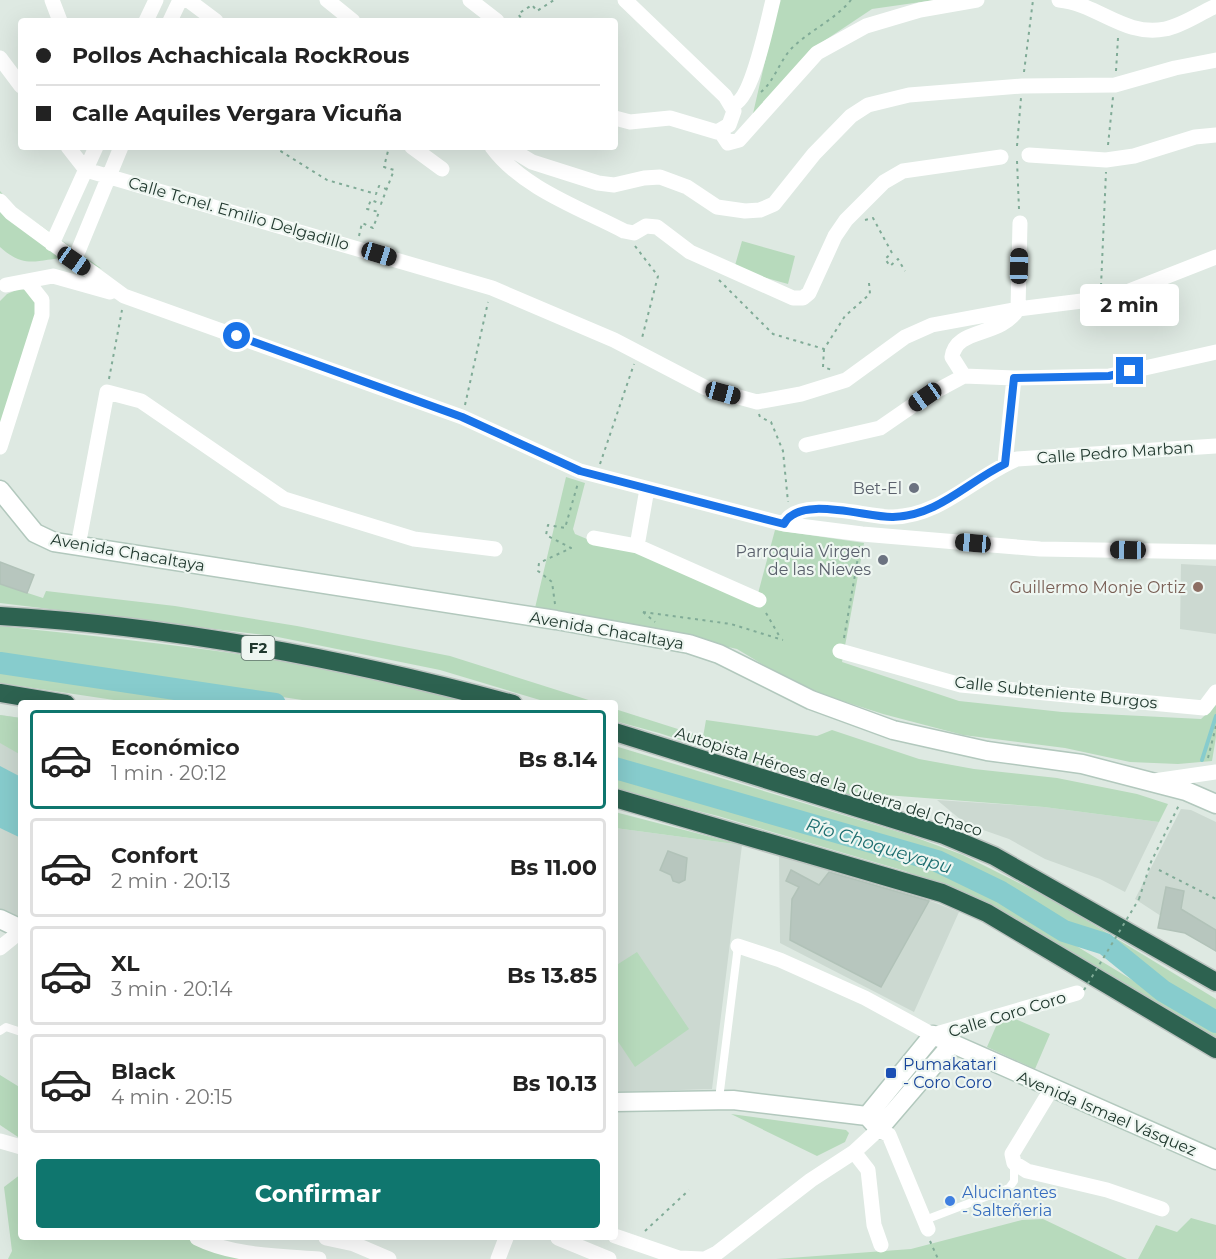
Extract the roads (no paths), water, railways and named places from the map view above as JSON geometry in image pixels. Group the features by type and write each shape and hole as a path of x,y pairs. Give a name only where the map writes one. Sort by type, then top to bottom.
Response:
{"highway":[{"name":"F2","path":"0,616 53,619 171,634 324,659 496,700"},
{"path":"0,693 42,700"},
{"name":"Autopista Héroes de la Guerra del Chaco","path":"618,733 944,835 984,851 1216,982"},
{"path":"618,799 942,893 996,918 1216,1049"}],"street":[{"path":"52,0 59,18"},
{"path":"147,18 156,0"},
{"path":"171,18 180,0"},
{"path":"188,0 212,18"},
{"path":"327,0 349,18"},
{"path":"470,0 493,18"},
{"path":"618,119 630,122 670,118 710,132 720,131 729,125 732,118 732,105 625,0"},
{"path":"732,105 742,99 750,83 772,0"},
{"path":"720,131 728,143 739,140 811,58 857,30 920,10 977,0"},
{"path":"1059,0 1091,7 1132,29 1146,31 1167,29 1216,6"},
{"path":"0,58 18,82"},
{"path":"504,150 532,162 598,183 614,185 660,177 680,184 717,207 745,211 760,210 774,204 800,170 851,116 868,105 909,95 1022,86 1115,85 1175,68 1216,60"},
{"path":"1023,155 1107,160 1134,156 1195,137 1216,135"},
{"path":"70,150 86,170"},
{"path":"52,244 95,150"},
{"path":"105,150 110,176"},
{"path":"74,261 120,150"},
{"path":"416,150 442,169"},
{"path":"500,150 513,170 624,231 634,233 646,226 657,227 690,252 793,298 809,293 835,236 846,220 884,182 903,171 1001,157"},
{"name":"Calle Tcnel. Emilio Delgadillo","path":"86,170 492,288 614,340 706,388 757,402 832,386 861,370 905,337 932,326 1018,309 1101,299 1132,291 1216,256"},
{"path":"0,201 11,213 124,296"},
{"path":"964,376 952,357 954,347 961,339 991,331 1012,318 1018,309 1020,223"},
{"path":"2,286 61,277 124,296 462,417 580,471 647,489 862,534 1040,549 1216,552"},
{"path":"0,447 42,315 42,300 27,281"},
{"path":"806,445 880,428 925,397 964,376 1014,378 1109,376 1216,352"},
{"path":"1005,464 1014,378"},
{"path":"78,546 106,392 141,401 284,499 414,539 495,549"},
{"name":"Calle Pedro Marban","path":"789,518 812,509 882,517 915,515 944,502 1017,459 1047,455 1216,446"},
{"path":"637,546 647,489"},
{"name":"Avenida Chacaltaya","path":"0,490 35,533 54,542 556,620 689,644 719,654 811,700 904,732 976,749 1082,764 1186,791 1216,804"},
{"path":"594,538 637,546 759,600"},
{"name":"Calle Subteniente Burgos","path":"840,651 961,685 1204,708 1216,692"},
{"path":"1150,782 1210,773"},
{"path":"0,919 18,928"},
{"path":"0,948 18,933"},
{"name":"Avenida Ismael Vásquez","path":"738,946 780,960 866,998 951,1045 1216,1160"},
{"name":"Calle Coro Coro","path":"618,1237 679,1258 703,1259 717,1253 811,1180 854,1152 933,1035 1080,991"},
{"name":"Calle Coro Coro","path":"873,1123 951,1045"},
{"path":"1052,1088 1012,1154 1014,1162 1027,1171 1107,1190 1162,1209"},
{"path":"618,1102 719,1099 873,1123 889,1135 926,1225"},
{"path":"0,1141 18,1146"},
{"path":"854,1152 868,1170 874,1225 881,1245"},
{"path":"201,1240 255,1253 319,1259"},
{"path":"335,1240 354,1244 389,1259"},
{"path":"498,1259 505,1240"},
{"path":"563,1240 609,1259"}],"lane":[{"path":"719,1099 738,946"},
{"path":"0,1031 6,1027 18,1031"},
{"path":"926,1225 1009,1188 1014,1181 1014,1162"}],"water":[{"path":"0,766 18,775 18,837 0,828"}],"waterway":[{"name":"Río Choqueyapu","path":"0,663 248,700"},
{"path":"1202,760 1216,716"},
{"name":"Río Choqueyapu","path":"618,769 937,861 1001,892 1064,931 1105,944 1163,991 1216,1022"}],"place":[{"name":"Bet-El","path":"914,488"},
{"name":"Parroquia Virgen de las Nieves","path":"883,560"},
{"name":"Guillermo Monje Ortiz","path":"1198,587"},
{"name":"Pumakatari - Coro Coro","path":"891,1073"},
{"name":"Alucinantes - Salteñeria","path":"950,1201"}]}
